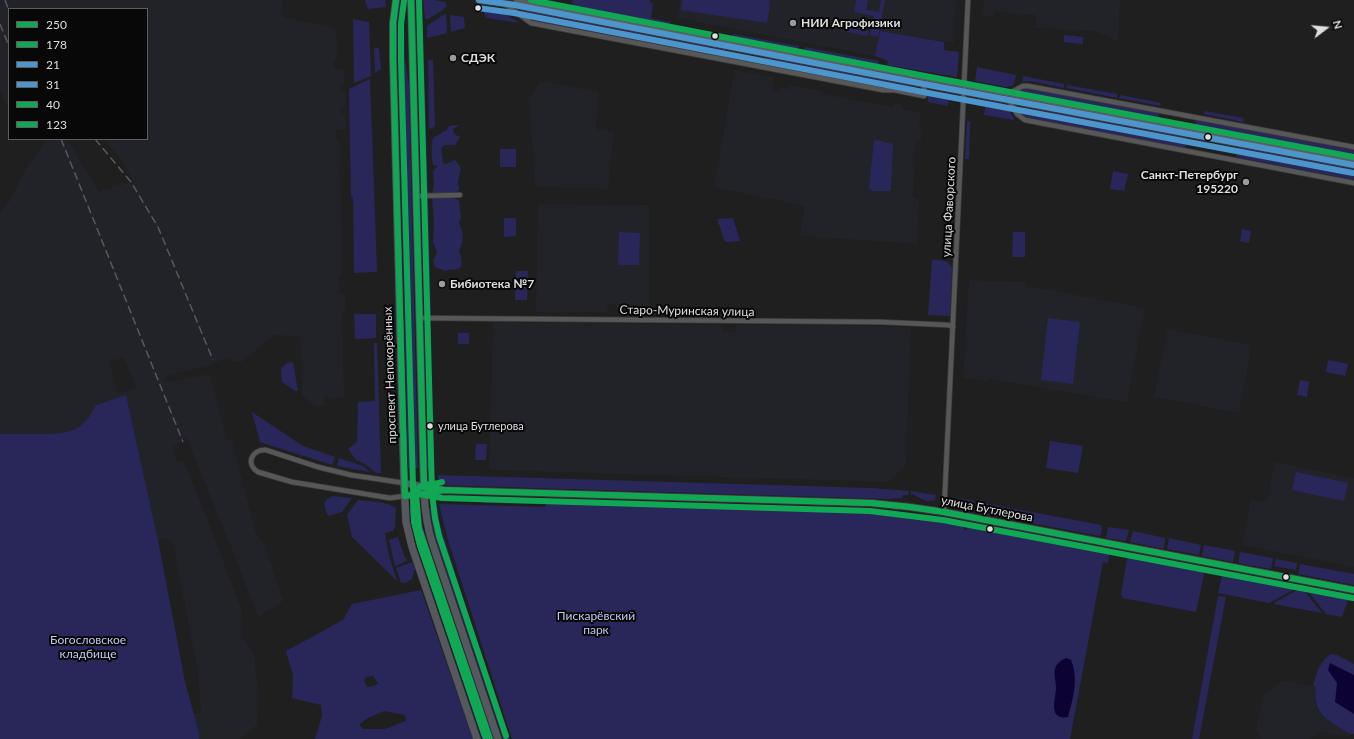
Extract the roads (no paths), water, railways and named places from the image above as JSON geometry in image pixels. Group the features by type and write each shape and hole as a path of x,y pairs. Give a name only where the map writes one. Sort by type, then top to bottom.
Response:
{"main road":[{"name":"проспект Непокорённых","path":"396,0 393,23 393,59 406,522 412,547 477,739"},
{"path":"411,0 424,490 427,526 498,739"},
{"path":"479,0 514,5 964,92 1354,165"},
{"path":"517,0 1354,159"},
{"name":"улица Бутлерова","path":"404,483 436,493 442,490 871,503 910,507 944,512 1354,590"},
{"name":"улица Бутлерова","path":"405,496 424,490"}],"street":[{"name":"улица Фаворского","path":"944,512 968,0"},
{"path":"505,4 531,23 883,90 894,90 924,96 924,84"},
{"path":"1010,93 1023,86 1028,86 1354,147"},
{"path":"1009,100 1018,114 1025,120 1354,183"},
{"path":"416,196 460,195"},
{"name":"Старо-Муринская улица","path":"420,318 881,322 948,325 953,327"},
{"name":"улица Бутлерова","path":"404,483 351,475 266,450 257,451 251,458 253,469 258,472 292,482 390,498 405,496"}],"railway":[{"path":"5,0 8,8"},
{"path":"0,24 8,44"},
{"path":"61,140 183,442"},
{"path":"96,140 131,182 158,227 213,360"}],"place":[{"name":"НИИ Агрофизики","path":"793,23"},
{"name":"СДЭК","path":"453,58"},
{"name":"Санкт-Петербург 195220","path":"1246,182"},
{"name":"Бибиотека №7","path":"442,284"},
{"name":"улица Бутлерова","path":"430,426"}],"park label":[{"name":"Пискарёвский парк","path":"596,623"},
{"name":"Богословское кладбище","path":"88,647"}]}
